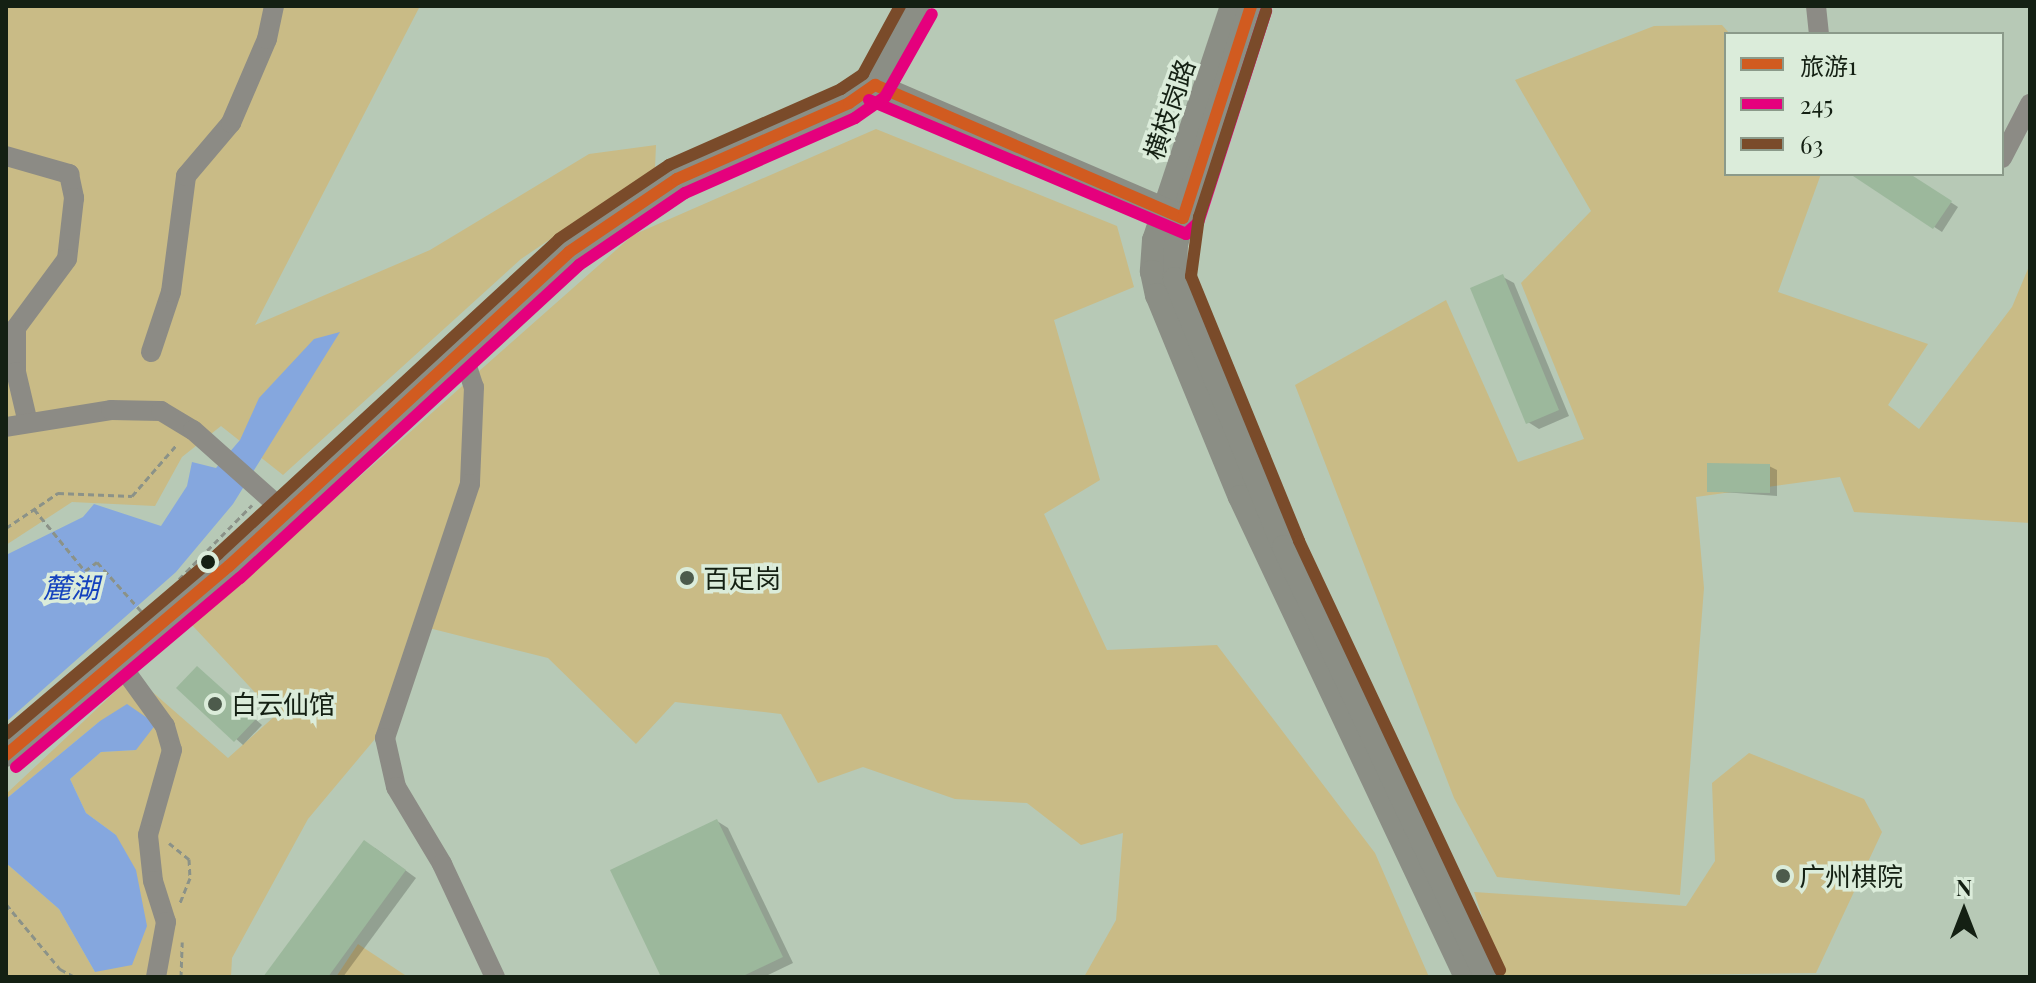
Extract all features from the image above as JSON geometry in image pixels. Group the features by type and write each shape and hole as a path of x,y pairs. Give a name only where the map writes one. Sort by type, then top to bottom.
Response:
{"main road":[{"path":"6,755 286,513 569,252 645,197 849,103 875,85 918,6"},
{"name":"横枝岗路","path":"1232,6 1173,214 1175,279 1208,367 1350,694 1486,977"},
{"name":"横枝岗路","path":"1251,6 1173,214 1151,256 1162,309 1246,510 1466,977"},
{"path":"875,85 1173,214"}],"street":[{"path":"151,352 171,292 186,176 231,123 267,39 274,6"},
{"path":"1816,6 1819,32"},
{"path":"2004,154 2030,104"},
{"path":"6,156 69,174 74,198 67,259 16,328 16,372 28,423"},
{"path":"462,351 474,387 470,484 385,738 396,787 442,864 495,977"},
{"path":"6,427 136,410 161,411 193,430 286,513"},
{"path":"118,661 165,726 172,750 148,835 153,881 166,922 156,977"}],"path":[{"path":"6,528 58,493 132,496 161,457 193,430"},
{"path":"34,509 85,571 97,562 143,613"},
{"path":"148,835 162,838 189,859 190,878 180,903 185,916"},
{"path":"6,904 60,969 75,977"},
{"path":"181,977 183,929"}],"shaded area":[{"path":"6,6 420,6 255,325 430,250 589,154 656,145 655,168 521,259 283,475 221,426 182,457 155,506 72,502 6,545"},
{"path":"1722,25 1728,32 1724,32 1724,176 1820,176 1778,292 1928,344 1888,405 1919,429 2012,307 2030,264 2030,523 1854,512 1840,477 1696,497 1704,588 1680,895 1497,877 1454,798 1295,385 1446,300 1518,462 1584,439 1521,283 1591,211 1515,80 1654,26"},
{"path":"876,129 1117,226 1134,287 1054,320 1100,480 1044,514 1107,650 1217,645 1375,853 1429,977 1084,977 1116,920 1123,833 1081,845 1027,803 955,799 863,767 818,783 781,714 675,702 636,744 548,658 413,624 375,739 308,819 232,958 231,977 6,977 6,863 59,909 95,972 116,835 86,813 70,779 101,752 136,750 100,721 6,799 6,794 133,675 228,758 276,715 192,625 633,235"},
{"name":"广州棋院","path":"1749,753 1864,799 1882,832 1816,973 1502,977 1474,892 1686,906 1715,861 1712,783"},
{"path":"358,944 408,977 336,977"}],"water":[{"name":"麓湖","path":"340,332 233,504 176,572 6,722 6,555 83,517 94,504 161,526 187,486 192,462 216,468 240,440 259,398 314,339"},
{"path":"127,704 156,724 136,750 101,752 70,779 86,813 116,835 136,870 147,926 132,965 95,972 59,909 6,863 6,799 100,721"}],"building":[{"path":"1853,176 1913,176 1952,201 1933,229"},
{"path":"1503,274 1559,410 1526,424 1470,288"},
{"path":"1707,463 1770,464 1770,493 1707,492"},
{"name":"白云仙馆","path":"197,666 256,719 234,742 176,688"},
{"path":"717,819 783,957 741,977 661,977 610,870"},
{"path":"364,840 406,870 328,977 263,977"}],"transit line":[{"name":"63","path":"6,734 218,554 559,239 669,165 841,89 863,74 900,6"},
{"name":"旅游1","path":"875,85 1183,218 1251,6"},
{"name":"245","path":"869,100 1186,234 1198,223 1266,11"},
{"name":"63","path":"1266,11 1199,217 1191,276 1299,541 1500,970"},
{"name":"245","path":"16,767 240,578 579,265 685,193 855,118 885,97 932,14"},
{"name":"旅游1","path":"6,755 229,566 569,252 677,179 849,103 875,85"}],"place":[{"name":"百足岗","path":"687,578"},
{"name":"白云仙馆","path":"215,704"},
{"name":"广州棋院","path":"1783,876"}]}
